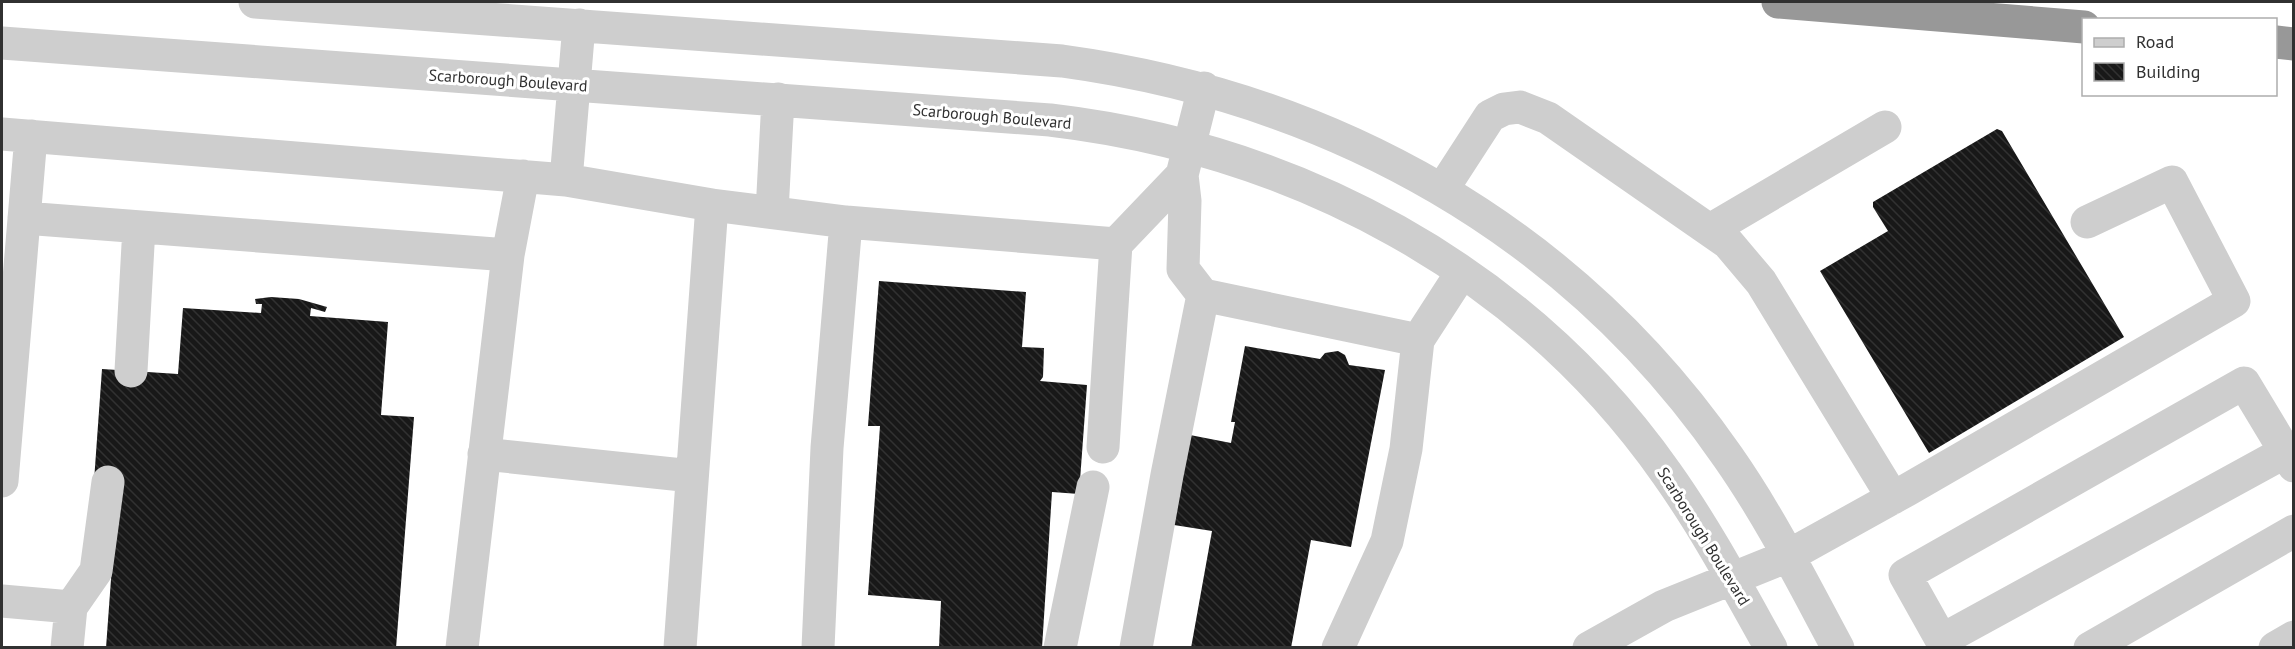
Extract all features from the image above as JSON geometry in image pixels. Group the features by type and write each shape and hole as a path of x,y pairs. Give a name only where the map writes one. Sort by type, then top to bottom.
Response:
{"highway":[{"path":"1778,2 2082,27"},
{"path":"2277,42 2294,44"}],"street":[{"path":"255,2 1062,61 1143,74 1204,88 1328,132 1367,149 1442,189 1511,233 1577,286 1636,344 1667,378 1727,455 1788,556 1838,648"},
{"path":"566,180 579,25"},
{"name":"Scarborough Boulevard","path":"2,44 1050,120 1095,125 1186,160 1278,174 1352,207 1415,241 1506,305 1571,361 1626,420 1684,499 1771,648"},
{"path":"1204,88 1186,160 1183,270 1203,295 1419,340"},
{"path":"772,212 778,99"},
{"path":"1442,189 1490,116 1504,109 1520,107 1548,118 1728,243 1761,282 1893,498"},
{"path":"1710,230 1885,128"},
{"path":"2,481 24,218 16,135 566,180 712,205 846,222 1116,244"},
{"path":"1103,447 1116,244 1186,160"},
{"path":"462,648 508,255 523,176"},
{"path":"1589,648 1664,606 1788,556 1893,498 2234,300 2172,182 2087,222"},
{"path":"680,648 712,205"},
{"path":"24,218 508,255"},
{"path":"818,648 827,448 846,222"},
{"path":"131,371 139,226"},
{"path":"1338,648 1387,541 1406,448 1419,340 1462,272"},
{"path":"1136,648 1167,475 1203,295"},
{"path":"2244,383 2289,459 1944,644 1905,575 2244,383"},
{"path":"484,454 692,476"},
{"path":"67,648 71,607 96,572 108,482"},
{"path":"1060,648 1093,487"},
{"path":"2090,648 2294,531"},
{"path":"2,601 71,607"},
{"path":"2275,648 2294,637"}],"building":[{"path":"1997,129 2002,131 2124,337 1929,453 1820,271 1888,231 1873,207 1873,202"},
{"path":"879,281 1026,292 1022,347 1044,348 1043,377 1040,381 1087,385 1079,494 1052,492 1042,648 939,648 941,601 868,595 880,426 868,426"},
{"path":"271,297 299,299 327,307 325,312 311,308 310,316 388,322 381,415 414,417 396,648 106,648 118,483 94,481 102,369 178,374 183,308 261,313 262,304 256,304 255,299"},
{"path":"1245,346 1320,359 1325,353 1338,351 1345,355 1349,365 1385,370 1351,547 1311,540 1291,648 1191,648 1212,531 1174,525 1190,435 1231,443 1235,422 1231,422"}]}
